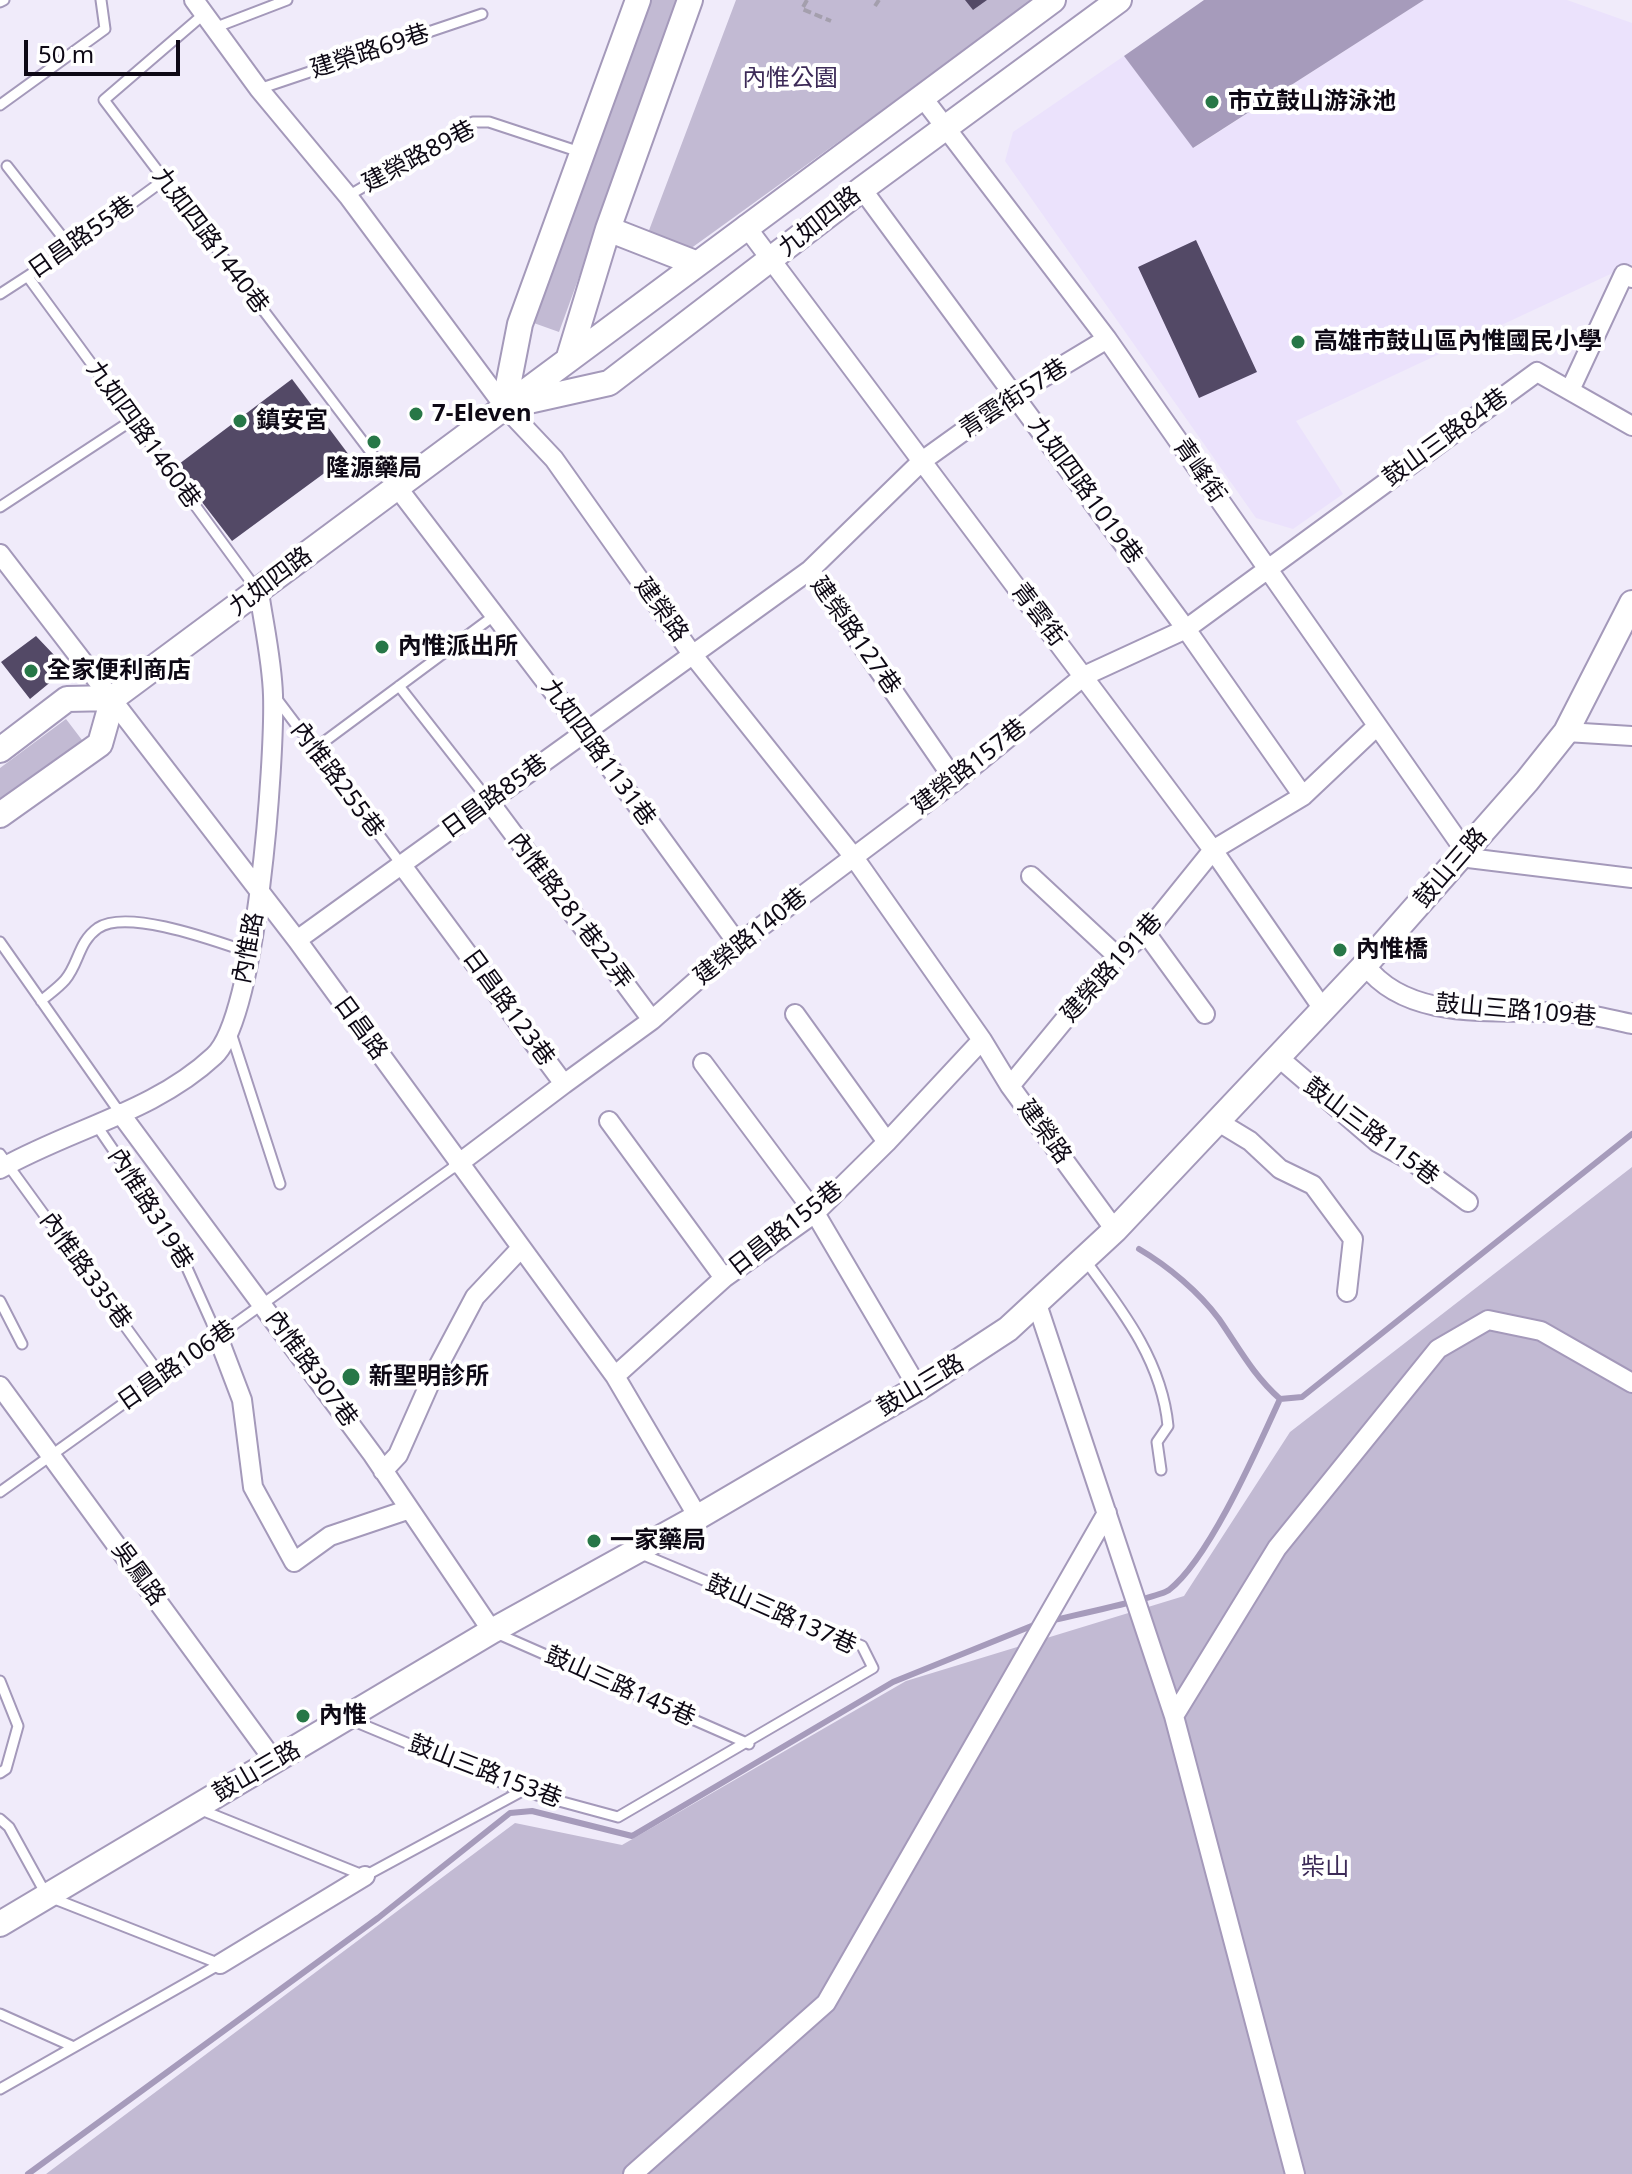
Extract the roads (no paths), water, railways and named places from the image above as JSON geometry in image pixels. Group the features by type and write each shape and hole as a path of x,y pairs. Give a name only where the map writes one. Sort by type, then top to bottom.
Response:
{"street":[{"path":"504,406 520,324 638,0"},
{"path":"569,357 608,229 690,0"},
{"name":"九如四路","path":"113,698 259,592 745,225 923,98 1053,0"},
{"name":"九如四路","path":"504,406 609,383 862,189 947,130 1119,0"},
{"name":"建榮路","path":"204,14 259,89 348,196 504,406 554,459 692,654 853,856 982,1040 1010,1086 1115,1230"},
{"name":"青峰街","path":"923,98 1107,339 1463,854"},
{"name":"九如四路1019巷","path":"862,189 1186,629 1303,796"},
{"name":"青雲街","path":"745,225 1213,850 1323,1009"},
{"path":"608,229 695,263"},
{"path":"1571,388 1624,274 1632,278"},
{"name":"青雲街57巷","path":"810,570 922,461 1014,395 1107,339"},
{"name":"鼓山三路84巷","path":"1267,568 1537,372 1571,388 1632,426"},
{"name":"九如四路1131巷","path":"397,487 584,732 738,944"},
{"name":"日昌路","path":"0,554 297,940 615,1376 698,1517"},
{"name":"建榮路157巷","path":"853,856 955,781 1084,676 1186,629 1267,568"},
{"name":"建榮路127巷","path":"692,654 810,570 955,781"},
{"name":"內惟路","path":"2,1163 97,1126 183,1083 217,1053 230,1029 251,953 260,892 273,694 259,592"},
{"name":"鼓山三路","path":"0,1924 492,1631 698,1517 918,1388 978,1351 1037,1304 1115,1230 1365,965 1463,854 1566,732 1632,603"},
{"name":"日昌路85巷","path":"297,940 692,654"},
{"path":"0,750 67,699 113,698 100,744 0,815"},
{"path":"1213,850 1303,796 1376,727"},
{"path":"1566,732 1632,736"},
{"name":"內惟路281巷22弄","path":"489,801 652,1020"},
{"name":"建榮路191巷","path":"1010,1086 1117,956 1146,933 1213,850"},
{"path":"1463,854 1632,878"},
{"name":"建榮路140巷","path":"564,1084 652,1020 738,944 853,856"},
{"name":"日昌路123巷","path":"401,864 564,1084 458,1164"},
{"path":"1031,876 1117,956"},
{"path":"1146,933 1205,1014"},
{"name":"鼓山三路109巷","path":"1365,965 1391,991 1439,1007 1576,1013 1632,1024"},
{"path":"795,1014 887,1142"},
{"name":"日昌路155巷","path":"615,1376 724,1278 815,1213 887,1142 982,1040"},
{"name":"鼓山三路115巷","path":"1278,1057 1377,1142 1412,1161 1468,1202"},
{"path":"703,1063 815,1213 918,1388"},
{"name":"內惟路307巷","path":"120,1113 264,1305 492,1631"},
{"path":"609,1121 724,1278"},
{"path":"1217,1121 1250,1141 1280,1169 1313,1185 1353,1239 1347,1292"},
{"path":"383,1471 398,1455 433,1376 475,1297 521,1248"},
{"path":"1037,1304 1174,1716 1295,2174"},
{"path":"1174,1716 1277,1548 1438,1349 1488,1320 1541,1331 1632,1383"},
{"path":"218,1337 242,1400 253,1487 294,1562 330,1536 407,1510"},
{"name":"吳鳳路","path":"0,1386 275,1762"},
{"path":"633,2174 826,2003 1107,1513"},
{"path":"220,1964 365,1876"}],"lane":[{"path":"1,103 105,29 101,0"},
{"path":"204,14 287,0"},
{"name":"九如四路1440巷","path":"204,14 104,100 397,487"},
{"name":"建榮路69巷","path":"259,89 482,14"},
{"name":"建榮路89巷","path":"348,196 473,122 489,122 583,153"},
{"path":"7,166 71,248"},
{"name":"日昌路55巷","path":"0,294 71,248 164,180"},
{"name":"九如四路1460巷","path":"28,277 259,592"},
{"path":"0,507 131,421"},
{"path":"313,750 495,615"},
{"path":"399,686 489,801"},
{"name":"內惟路255巷","path":"273,694 401,864"},
{"path":"41,1001 67,978 79,948 100,927 123,923 184,931 251,953"},
{"path":"0,942 120,1113"},
{"path":"230,1029 280,1184"},
{"name":"內惟路319巷","path":"97,1126 174,1239 218,1337"},
{"name":"內惟路335巷","path":"2,1163 162,1377"},
{"name":"日昌路106巷","path":"0,1492 458,1164"},
{"path":"1084,1259 1134,1327 1160,1386 1168,1426 1157,1442 1161,1470"},
{"path":"0,1301 22,1344"},
{"name":"鼓山三路137巷","path":"636,1551 862,1646 873,1668 749,1744"},
{"name":"鼓山三路145巷","path":"492,1631 749,1744"},
{"path":"0,1681 18,1726 6,1769 0,1773"},
{"name":"鼓山三路153巷","path":"348,1719 522,1791 618,1817 749,1744"},
{"path":"195,1807 365,1876 522,1791"},
{"path":"0,1819 9,1827 47,1896 220,1964"},
{"path":"0,2089 220,1964"},
{"path":"0,2014 74,2047"}],"waterway":[{"path":"1050,1621 1169,1590 1185,1575 1216,1528 1280,1399 1302,1397 1632,1134"},
{"path":"1139,1249 1193,1289 1219,1319 1254,1371 1280,1399"},
{"path":"28,2174 378,1918 510,1813 532,1811 632,1836 893,1682 1039,1623"}],"place":[{"name":"市立鼓山游泳池","path":"1212,102"},
{"name":"高雄市鼓山區內惟國民小學","path":"1298,342"},
{"name":"7-Eleven","path":"416,414"},
{"name":"鎮安宮","path":"240,421"},
{"name":"隆源藥局","path":"374,442"},
{"name":"內惟派出所","path":"382,647"},
{"name":"全家便利商店","path":"31,671"},
{"name":"內惟橋","path":"1340,950"},
{"name":"新聖明診所","path":"351,1377"},
{"name":"一家藥局","path":"594,1541"},
{"name":"內惟","path":"303,1716"}],"park label":[{"name":"內惟公園","path":"790,79"},
{"name":"柴山","path":"1325,1868"}]}
